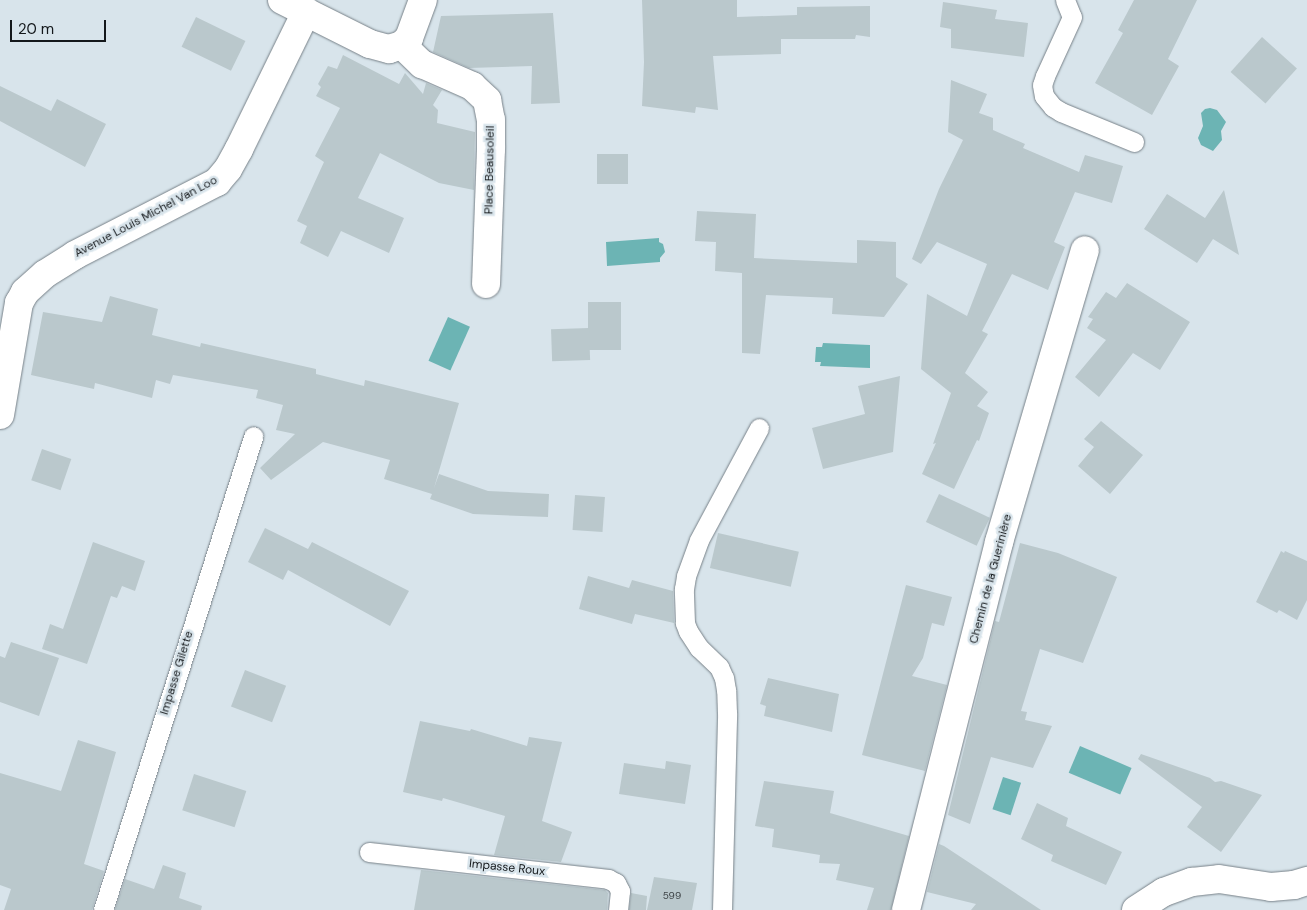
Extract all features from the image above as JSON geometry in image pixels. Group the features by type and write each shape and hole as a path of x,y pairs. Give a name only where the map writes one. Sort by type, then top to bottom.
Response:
{"street":[{"path":"282,0 370,44 389,49 402,45 412,34 423,0"},
{"name":"Avenue Louis Michel Van Loo","path":"0,416 19,303 25,292 45,274 75,255 217,182 228,170 239,149 306,12"},
{"name":"Place Beausoleil","path":"402,45 422,64 472,86 487,100 491,120 491,149 486,284"},
{"name":"Chemin de la Guerinière","path":"906,910 1000,542 1085,250"},
{"path":"1136,910 1164,892 1192,882 1219,879 1271,887 1294,885 1307,881"}],"lane":[{"path":"1065,0 1072,18 1045,76 1042,85 1044,96 1053,107 1061,112 1134,142"},
{"path":"722,910 726,690 724,678 718,667 693,640 685,623 684,589 686,576 699,540 737,474 759,428"},
{"name":"Impasse Gilette","path":"103,910 253,436"},
{"name":"Impasse Roux","path":"369,852 608,879 616,883 620,891 618,910"}],"water":[{"path":"1205,109 1217,110 1226,122 1221,131 1222,140 1213,151 1201,145 1198,138 1203,126 1201,113"},
{"path":"659,238 659,242 663,244 665,252 660,258 660,262 607,266 606,242"},
{"path":"448,317 470,327 450,371 428,361"},
{"path":"823,343 870,345 870,368 820,366 821,362 815,362 816,347 822,347"},
{"path":"1080,746 1132,768 1120,795 1069,773"},
{"path":"1003,777 1021,783 1011,815 992,809"}],"building":[{"path":"642,0 737,0 737,17 797,15 797,7 870,6 870,37 856,35 855,39 781,39 781,54 713,56 718,110 696,107 695,113 642,106 644,62"},
{"path":"1134,0 1197,0 1168,59 1179,66 1152,115 1095,83 1123,33 1118,30"},
{"path":"943,2 997,10 995,19 1028,23 1024,57 951,48 951,29 940,27"},
{"path":"553,13 560,103 531,104 532,66 469,68 433,52 441,16"},
{"path":"196,17 245,41 231,71 182,47"},
{"path":"1262,37 1297,68 1265,103 1231,72"},
{"path":"343,55 399,84 405,73 423,94 426,83 442,90 433,105 438,110 437,123 475,132 474,190 439,183 380,153 358,198 404,218 389,253 341,231 328,257 300,243 307,226 297,221 324,162 315,156 340,108 316,96 321,87 318,84 328,66 337,69"},
{"path":"951,80 987,94 979,113 993,118 993,130 1025,144 1023,148 1079,172 1085,155 1123,166 1112,203 1075,192 1054,242 1065,247 1048,290 1012,274 982,331 988,334 965,373 988,392 977,406 989,413 979,441 977,440 954,489 922,474 936,443 933,444 951,393 921,369 927,294 967,316 987,264 937,242 921,264 912,259 939,189 963,140 948,132"},
{"path":"0,86 51,111 57,99 106,124 85,167 0,121"},
{"path":"597,154 628,154 628,184 597,184"},
{"path":"1224,190 1239,255 1213,239 1197,263 1144,229 1167,194 1205,218"},
{"path":"697,211 756,214 754,258 857,263 857,240 896,242 896,277 908,284 884,317 832,314 833,298 766,295 760,354 742,353 742,273 715,271 716,242 695,241"},
{"path":"1127,283 1190,322 1160,370 1133,353 1099,397 1075,377 1106,340 1087,328 1093,319 1088,317 1106,292 1116,298"},
{"path":"110,296 158,309 152,335 200,347 201,343 316,369 316,374 364,386 365,380 459,403 434,488 439,474 488,491 549,494 548,517 473,514 430,499 432,494 384,479 390,460 323,442 271,480 260,468 295,434 276,430 283,405 256,398 258,390 173,375 170,384 156,380 152,398 95,383 94,389 31,375 43,312 102,322"},
{"path":"588,302 621,302 621,350 588,350"},
{"path":"589,328 590,360 552,361 551,329"},
{"path":"900,376 893,452 823,469 812,428 865,414 858,386"},
{"path":"1101,421 1143,455 1110,494 1078,466 1094,447 1084,439"},
{"path":"42,449 71,459 61,490 31,480"},
{"path":"939,494 990,518 977,546 926,522"},
{"path":"575,495 605,497 602,532 573,530"},
{"path":"265,528 308,549 312,542 409,591 390,626 288,570 283,580 248,562"},
{"path":"718,533 799,552 791,587 710,568"},
{"path":"93,542 145,561 135,591 122,586 117,598 111,596 87,664 42,649 50,624 63,629"},
{"path":"1020,543 1058,553 1117,577 1083,663 1040,649 1021,711 1027,712 1025,720 1052,726 1033,768 991,757 970,824 948,815 995,621 999,622"},
{"path":"1281,551 1307,561 1307,600 1297,620 1279,610 1277,613 1256,602"},
{"path":"588,576 629,588 632,580 673,591 674,623 635,614 632,624 579,609"},
{"path":"906,585 952,597 944,626 932,623 923,658 912,676 947,685 925,771 862,755"},
{"path":"11,642 59,658 39,716 0,702 0,656 5,658"},
{"path":"245,670 286,686 272,722 231,706"},
{"path":"768,678 839,694 832,732 764,716 766,706 760,704"},
{"path":"420,721 470,731 471,729 527,746 529,737 562,742 542,821 572,832 561,862 494,855 505,816 443,798 442,801 403,792"},
{"path":"78,740 116,752 84,864 104,871 92,910 4,910 11,889 0,885 0,773 61,791"},
{"path":"1141,754 1210,778 1215,782 1221,781 1262,795 1221,852 1187,827 1202,807 1138,759"},
{"path":"666,761 691,765 685,804 619,794 624,763 665,769"},
{"path":"194,774 246,791 235,827 182,810"},
{"path":"764,781 834,791 830,813 909,836 891,910 867,910 874,888 836,880 840,864 819,863 820,855 772,847 774,829 755,826"},
{"path":"1037,803 1068,818 1066,826 1122,852 1106,885 1051,861 1053,855 1021,839"},
{"path":"939,844 1041,910 971,910 976,904 927,892"},
{"path":"163,865 186,873 179,898 202,906 201,910 115,910 125,879 154,889"},
{"path":"421,870 605,890 608,893 607,910 414,910"},
{"path":"654,877 697,883 692,910 647,910"},
{"path":"631,893 647,896 646,910 629,910"}]}
